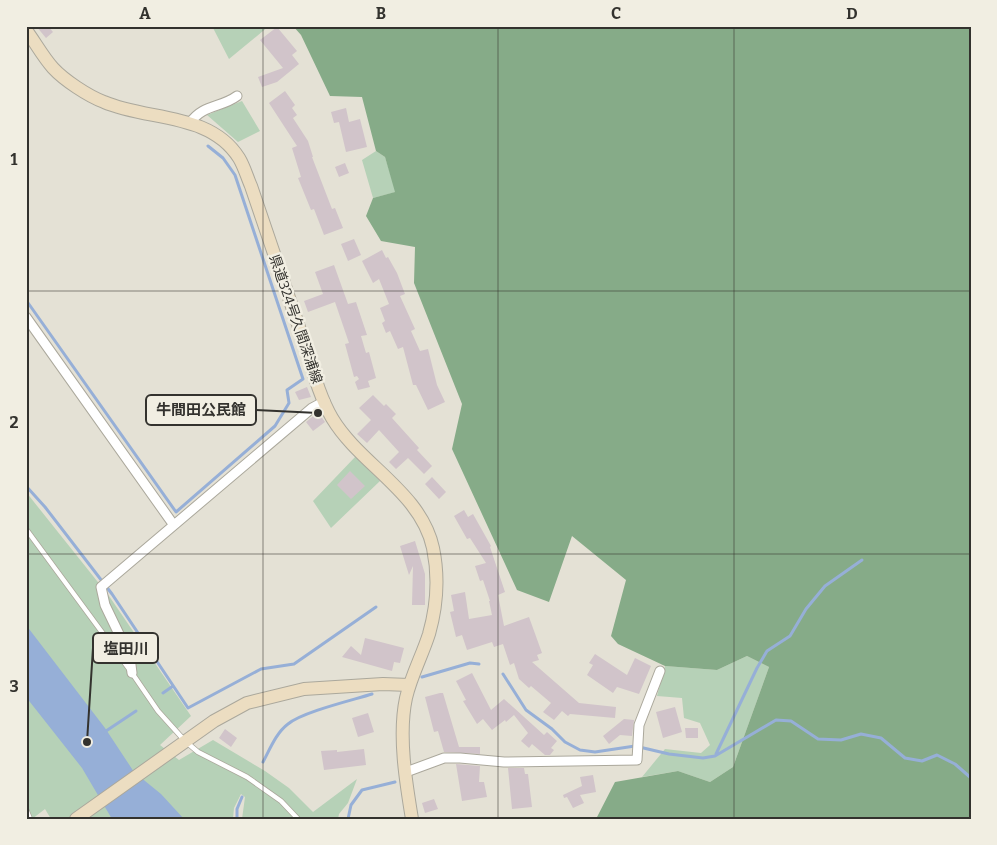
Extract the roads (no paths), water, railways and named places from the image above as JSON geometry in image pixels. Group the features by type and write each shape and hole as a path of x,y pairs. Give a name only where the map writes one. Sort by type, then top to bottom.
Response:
{"main road":[{"name":"県道324号久間深浦線","path":"26,30 53,68 76,86 104,102 203,128 224,140 239,158 251,186 325,401 333,418 348,438 407,500 423,522 432,546 437,576 436,604 428,634 405,701 403,733 412,819"},
{"path":"76,819 214,721 247,703 304,689 383,684 409,685"}],"street":[{"path":"190,124 196,115 237,96"},
{"path":"26,317 173,524"},
{"path":"132,673 130,657 104,605 101,587 312,408 325,401"},
{"path":"406,772 444,758 524,762 637,760 639,725 660,671"}],"lane":[{"path":"26,529 158,711 185,741 198,752 247,777 281,801 298,819"},
{"path":"26,809 30,819"}],"water":[{"path":"26,625 105,728 134,772 161,794 184,819 112,819 82,768 26,697"}],"waterway":[{"path":"26,300 176,512 275,426 289,403 287,390 303,379 235,175 223,158 208,146"},
{"path":"26,486 45,507 112,594 188,708 261,669 294,664 376,607"},
{"path":"716,754 767,651 790,636 806,609 825,586 862,560"},
{"path":"422,677 470,663 479,664"},
{"path":"503,674 526,710 552,729 565,742 580,750 595,752 635,746 669,754 703,758 715,756 776,720 791,721 818,739 841,740 861,734 881,738 905,758 922,761 937,755 955,764 971,778"},
{"path":"163,693 173,686"},
{"path":"263,762 274,741 288,724 304,715 372,694"},
{"path":"103,733 136,711"},
{"path":"348,819 351,805 362,790 395,782"},
{"path":"237,819 237,809 242,797"}],"place":[{"name":"牛間田公民館","path":"318,413"},
{"name":"塩田川","path":"87,742"}]}
